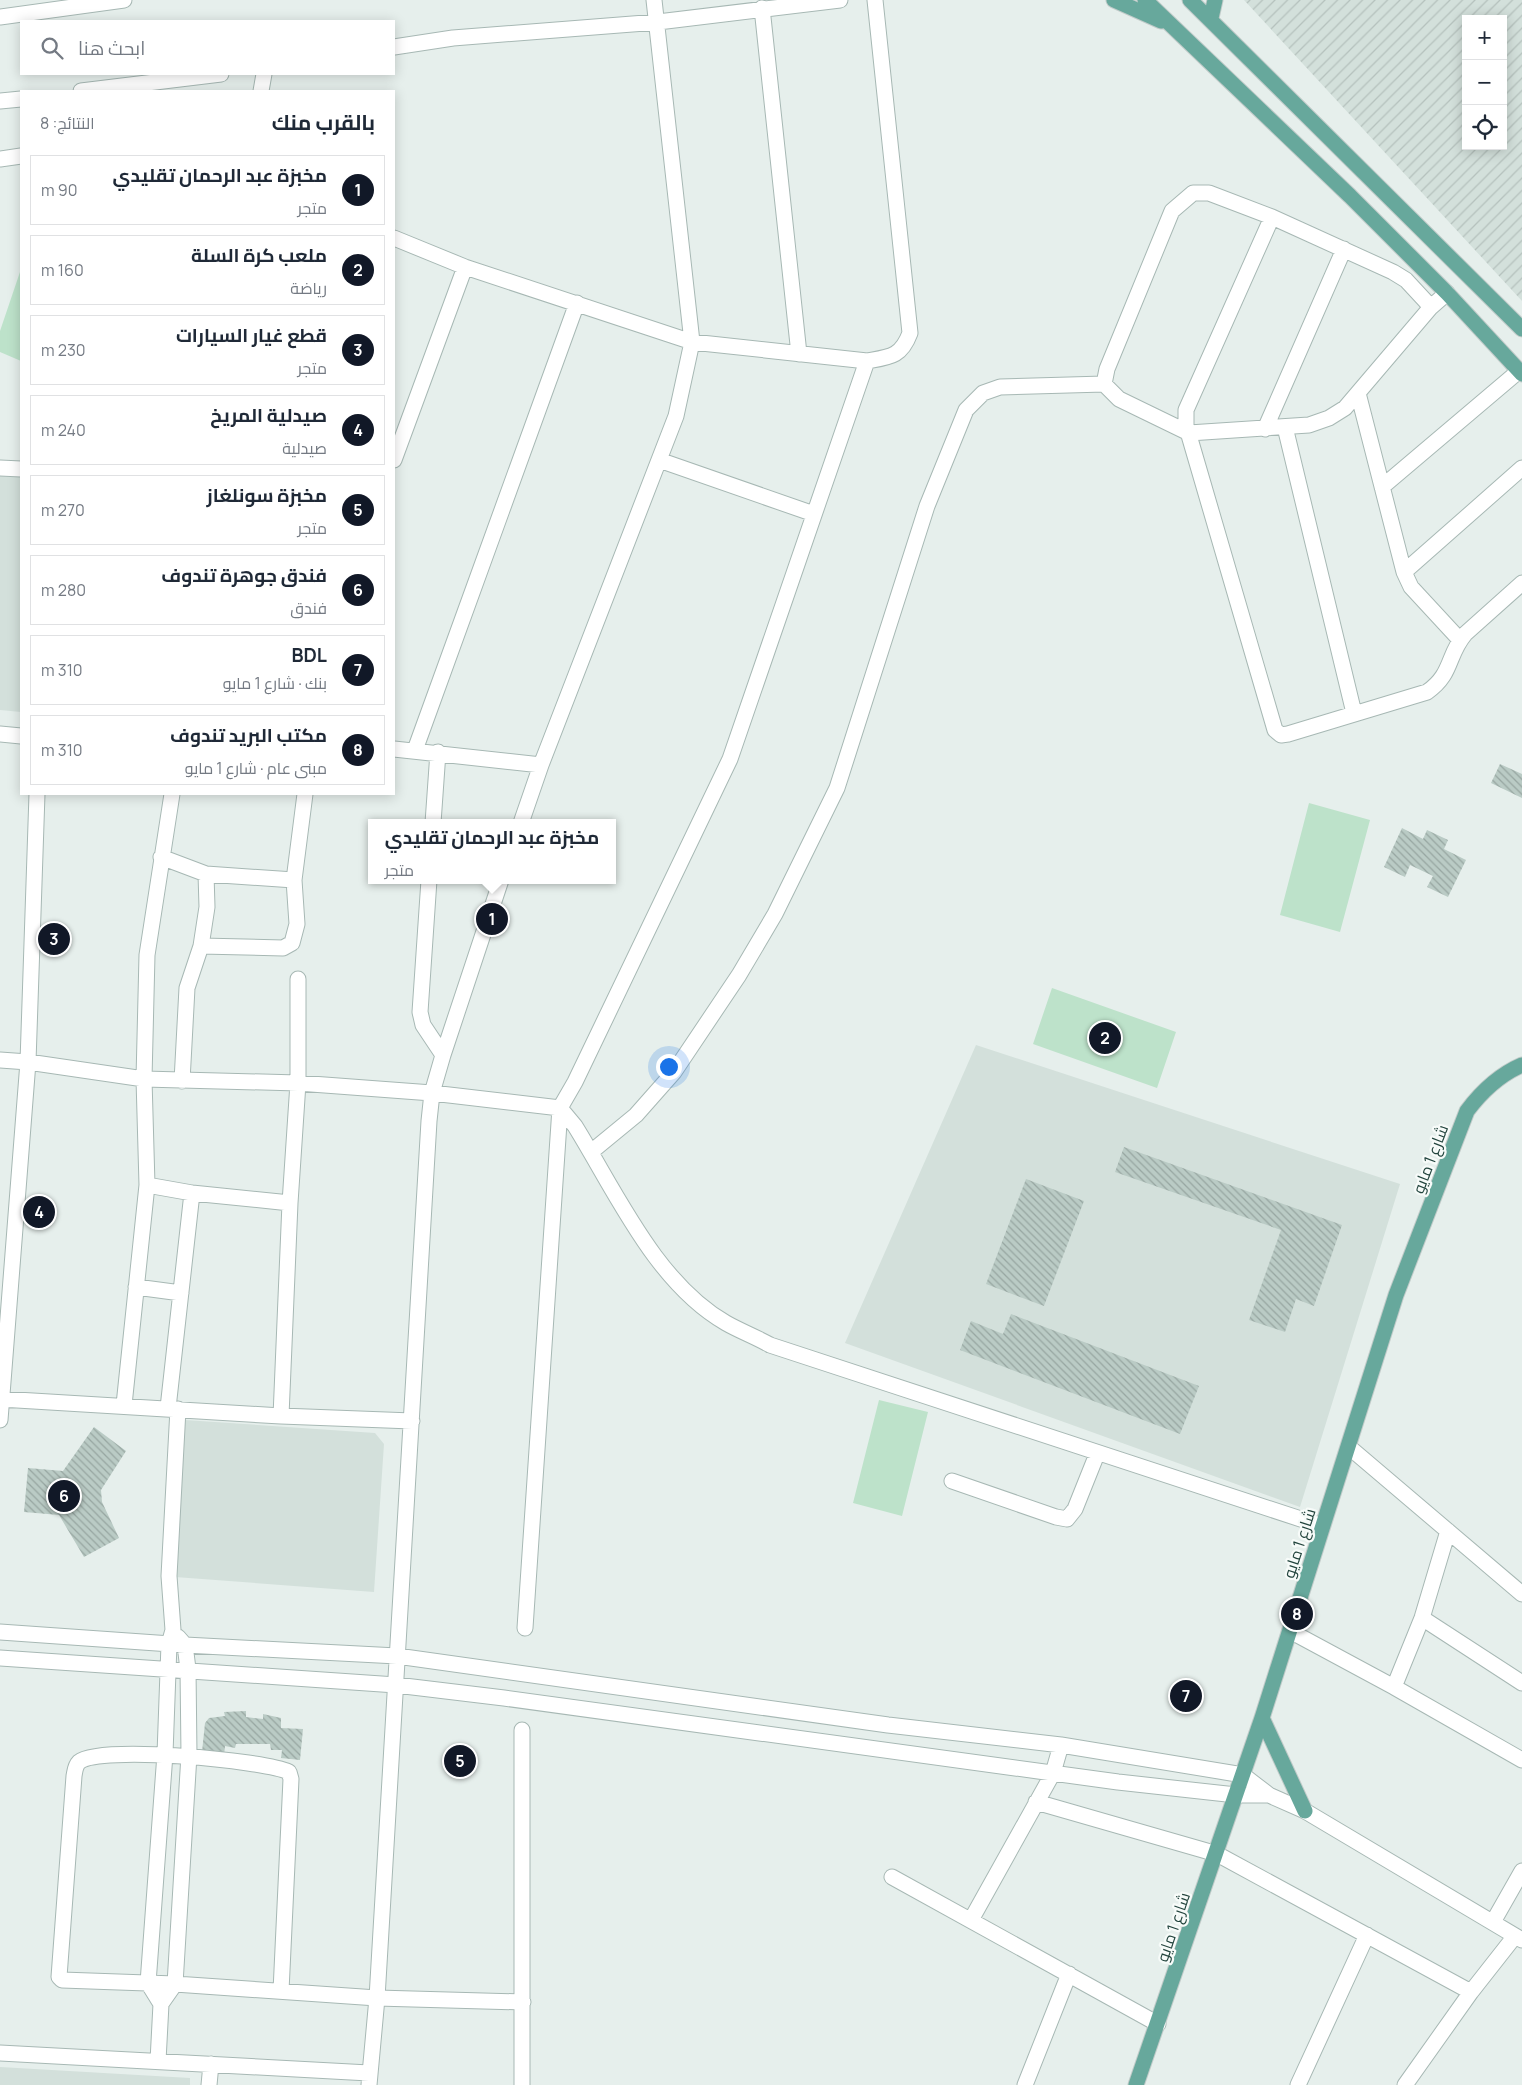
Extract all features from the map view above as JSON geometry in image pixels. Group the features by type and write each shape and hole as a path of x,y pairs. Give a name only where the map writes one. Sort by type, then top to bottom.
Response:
{"main road":[{"path":"1114,0 1169,25"},
{"path":"1145,0 1350,196 1447,294 1520,372"},
{"path":"1190,0 1211,18 1522,329"},
{"path":"1211,18 1215,0"},
{"name":"شارع 1 مايو","path":"1136,2085 1217,1854 1262,1718 1322,1526 1349,1448 1396,1294 1467,1111 1480,1094 1506,1073 1522,1065"},
{"path":"1262,1718 1305,1811"}],"street":[{"path":"0,17 83,3 124,0"},
{"path":"522,819 541,765 676,416 692,342 658,22 654,0"},
{"path":"395,47 453,38 658,22 840,0"},
{"path":"395,238 465,267 692,342 867,361 897,354 905,345 910,333 875,0"},
{"path":"762,8 799,354"},
{"path":"89,90 213,75"},
{"path":"261,90 264,75"},
{"path":"0,101 20,99"},
{"path":"0,159 20,156"},
{"path":"1432,307 1406,280 1393,272 1272,217 1209,194 1193,193 1180,202 1172,211 1106,369 1104,384 1119,399 1188,433 1310,425 1329,418 1344,408 1432,307 1447,294"},
{"path":"1272,217 1186,410 1186,425 1275,730 1281,735 1288,734 1427,692 1444,677 1460,640 1522,583"},
{"path":"1264,428 1344,249"},
{"path":"395,457 465,267"},
{"path":"415,750 577,303"},
{"path":"525,1628 560,1108 730,759 867,361"},
{"path":"1382,487 1520,372"},
{"path":"591,1152 636,1115 674,1072 739,975 779,905 837,788 928,506 966,410 983,393 1000,387 1104,384"},
{"path":"1358,393 1404,572 1411,587 1460,640"},
{"path":"1285,427 1354,714"},
{"path":"659,460 814,514"},
{"path":"0,468 20,469"},
{"path":"1404,572 1522,468"},
{"path":"0,734 20,736"},
{"path":"395,749 438,752 541,765"},
{"path":"433,819 438,752"},
{"path":"0,1420 28,1062 37,795"},
{"path":"124,1405 147,1185 144,1079 147,955 172,795"},
{"path":"201,946 283,948 292,943 298,924 294,880 305,795"},
{"path":"162,858 206,874 294,880"},
{"path":"182,1080 187,988 201,946 207,907 206,874"},
{"path":"429,884 420,1012 423,1025 443,1055"},
{"path":"0,2053 211,2064 369,2079 377,1998 432,1093 501,884"},
{"path":"281,1416 290,1203 298,1082 298,979"},
{"path":"0,1060 28,1062 144,1079 298,1082 432,1093 560,1108 575,1126 659,1262 690,1295 725,1322 770,1345 1097,1454 1322,1526"},
{"path":"147,1185 192,1193 290,1203"},
{"path":"162,2004 148,1983 165,1754 171,1637 169,1576 173,1409 181,1293 192,1193"},
{"path":"136,1287 181,1293"},
{"path":"1,1399 281,1416 412,1421"},
{"path":"1349,1448 1522,1594"},
{"path":"952,1481 1056,1517 1067,1519 1075,1509 1097,1454"},
{"path":"1394,1687 1422,1618 1448,1530"},
{"path":"1422,1618 1522,1683"},
{"path":"0,1632 171,1637 185,1645 397,1656 862,1721 1061,1746 1243,1775 1269,1795 1305,1811 1518,1938 1470,1992 1405,2085"},
{"path":"1290,1632 1394,1687 1522,1760"},
{"path":"158,2061 162,2004 175,1984 189,1755 188,1669 185,1645"},
{"path":"0,1658 188,1669 396,1686 504,1698 1053,1773 1236,1795 1269,1795"},
{"path":"522,1730 522,2085"},
{"path":"971,1920 1053,1773 1061,1746"},
{"path":"281,1991 291,1776 286,1770 189,1755 165,1754 86,1759 76,1767 59,1977 66,1982 175,1984 377,1998 523,2002"},
{"path":"1036,1802 1217,1854 1470,1992"},
{"path":"1493,1922 1522,1871"},
{"path":"892,1877 1158,2024"},
{"path":"1298,2085 1367,1936"},
{"path":"1025,2085 1069,1974"},
{"path":"209,2085 211,2064"}],"shaded area":[{"path":"1244,0 1522,0 1522,301"},
{"path":"0,476 20,477 20,712 0,710"},
{"path":"976,1045 1400,1184 1300,1507 845,1343"},
{"path":"185,1420 375,1433 384,1444 374,1592 175,1577"},
{"path":"0,2067 190,2078 190,2085 0,2085"}],"green space":[{"path":"20,272 20,361 0,352 0,331"},
{"path":"1309,803 1370,820 1340,932 1280,915"},
{"path":"1052,988 1176,1032 1157,1088 1033,1044"},
{"path":"879,1400 928,1412 902,1516 853,1503"}],"building":[{"path":"1500,764 1522,774 1522,798 1491,783"},
{"path":"1402,828 1423,839 1427,830 1448,840 1444,849 1466,860 1448,897 1427,887 1433,876 1410,865 1405,877 1384,867"},
{"path":"1124,1147 1342,1225 1314,1306 1296,1299 1285,1332 1249,1320 1281,1230 1115,1172"},
{"path":"1026,1179 1084,1201 1044,1306 986,1284"},
{"path":"1011,1314 1199,1386 1180,1434 960,1350 971,1321 1003,1334"},
{"path":"94,1427 126,1451 101,1490 102,1502 119,1538 84,1557 59,1515 24,1512 28,1468 63,1471"},
{"path":"246,1711 246,1717 263,1719 263,1714 281,1718 281,1728 303,1729 300,1760 281,1758 282,1750 271,1750 270,1744 236,1744 235,1748 225,1746 224,1756 202,1752 205,1723 209,1718 225,1716 224,1712"}],"place":[{"name":"مخبزة عبد الرحمان تقليدي","path":"492,919"},
{"name":"قطع غيار السيارات","path":"54,939"},
{"name":"ملعب كرة السلة","path":"1105,1038"},
{"name":"صيدلية المريخ","path":"39,1212"},
{"name":"فندق جوهرة تندوف","path":"64,1496"},
{"name":"مكتب البريد تندوف","path":"1297,1614"},
{"name":"BDL","path":"1186,1696"},
{"name":"مخبزة سونلغاز","path":"460,1761"}]}
